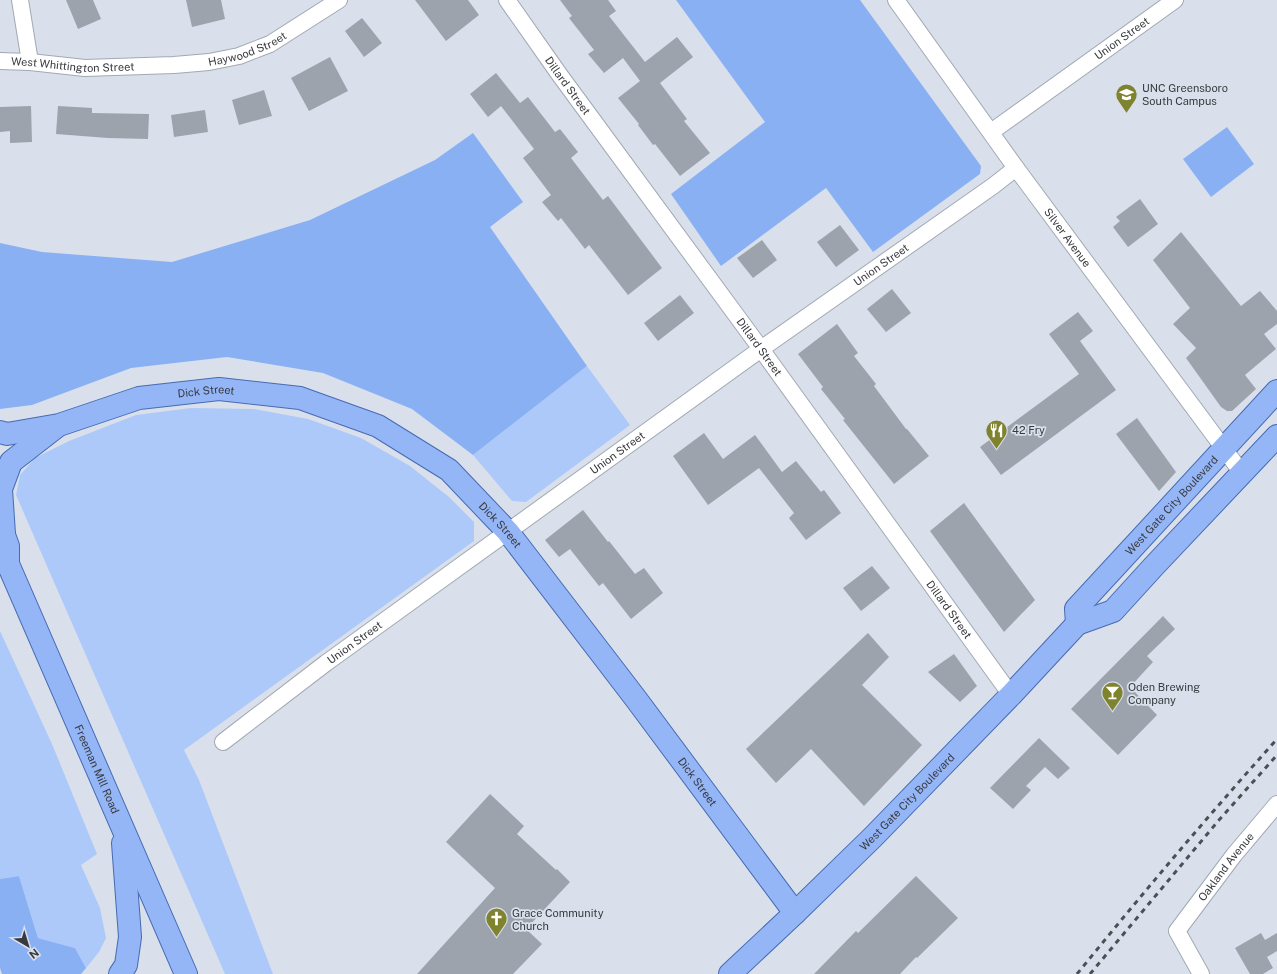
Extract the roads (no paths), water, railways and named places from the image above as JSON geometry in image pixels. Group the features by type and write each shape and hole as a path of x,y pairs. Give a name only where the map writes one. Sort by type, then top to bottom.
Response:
{"main road":[{"name":"Dick Street","path":"59,425 139,398 219,389 300,398 378,426 449,470 508,532 636,699 795,913"},
{"name":"West Gate City Boulevard","path":"1077,624 1076,609 1277,391"},
{"path":"0,432 7,434 59,425"},
{"name":"Freeman Mill Road","path":"59,425 11,462 1,489 2,529 8,546 4,560 186,974"},
{"name":"West Gate City Boulevard","path":"730,974 873,838 1011,695 1077,624 1113,611 1277,436"},
{"path":"120,974 126,965 130,937 122,828"}],"street":[{"path":"20,0 30,62"},
{"name":"Haywood Street","path":"145,66 209,62 239,56 270,44 339,0"},
{"name":"Dillard Street","path":"507,0 559,74 761,349 1011,695"},
{"name":"Silver Avenue","path":"896,0 1016,168 1242,473"},
{"name":"Union Street","path":"991,132 1174,0"},
{"name":"West Whittington Street","path":"0,62 30,62 85,68 145,66"},
{"name":"Union Street","path":"223,742 326,663 761,349 993,186 1016,168"},
{"name":"Oakland Avenue","path":"1202,974 1177,931 1234,855 1277,804"}],"railway":[{"path":"1077,974 1176,855 1277,739"},
{"path":"1090,974 1219,820 1277,755"}],"place":[{"name":"UNC Greensboro South Campus","path":"1126,114"},
{"name":"42 Fry","path":"997,450"},
{"name":"Oden Brewing Company","path":"1112,712"},
{"name":"Grace Community Church","path":"497,938"}]}
